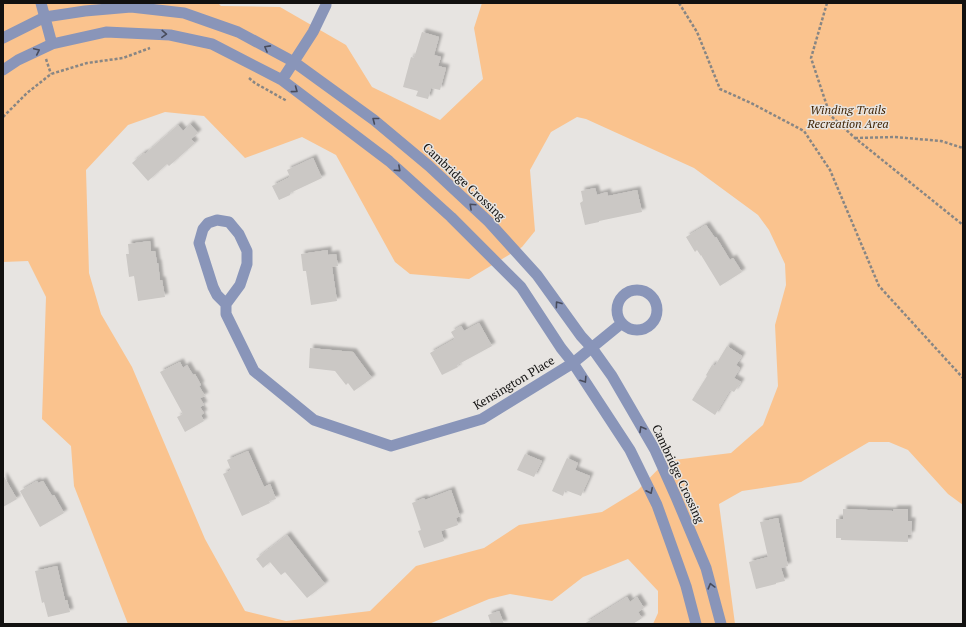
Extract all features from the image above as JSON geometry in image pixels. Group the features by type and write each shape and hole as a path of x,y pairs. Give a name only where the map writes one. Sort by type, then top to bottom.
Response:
{"street":[{"path":"41,3 52,44"},
{"path":"282,80 313,32 326,3"},
{"name":"Cambridge Crossing","path":"3,38 45,17 85,11 132,7 184,13 238,32 294,62 374,120 429,166 489,222 537,276 612,376 655,450 676,497 706,568 721,624"},
{"path":"3,70 18,60 52,44 106,32 170,35 212,44 282,80 389,161 451,217 521,287 561,348 573,363 630,450 657,505 686,586 696,624"},
{"name":"Kensington Place","path":"226,304 217,295 213,287 199,243 203,229 208,223 217,220 229,222 238,234 247,251 247,264 240,285 226,304 226,314 254,371 314,420 391,446 482,419 573,363 622,323"}],"path":[{"path":"679,3 697,32 720,89 751,103 804,131 830,170 879,286 963,378"},
{"path":"827,3 811,58 830,115 855,138 963,225"},
{"path":"3,117 27,93 51,74 87,62 123,58 154,46"},
{"path":"244,75 287,102"},
{"path":"855,138 895,137 934,140 963,148"}],"green space":[{"name":"Winding Trails Recreation Area","path":"3,3 218,3 221,6 280,7 346,45 372,87 440,120 483,79 474,28 482,3 963,3 963,505 948,494 908,450 889,442 869,442 801,482 742,491 719,504 735,624 653,624 658,613 658,591 628,559 583,577 552,601 510,594 489,599 429,624 128,624 74,486 71,446 42,419 46,297 28,261 3,262","holes":["165,112 204,116 245,158 302,137 336,155 395,262 410,274 469,279 522,247 535,231 530,170 551,132 577,117 586,119 694,168 758,215 769,230 785,264 786,285 775,325 778,386 763,425 731,453 666,461 638,490 602,512 519,525 484,548 416,566 370,611 286,621 245,611 205,539 132,367 101,314 89,273 86,170 128,125"]}],"building":[{"path":"422,32 439,37 434,55 441,57 438,66 446,68 440,90 431,88 428,99 416,96 418,91 403,87 411,57 414,58"},
{"path":"190,124 198,133 191,139 195,143 169,166 167,164 148,181 132,163 144,153 145,154 178,125 183,131"},
{"path":"313,158 322,178 290,193 290,195 279,200 272,186 290,177 287,170"},
{"path":"595,188 597,195 607,192 608,196 637,190 642,212 585,225 580,203 583,201 581,191"},
{"path":"706,225 715,238 716,237 730,260 733,258 742,272 720,286 701,255 697,250 695,252 686,237"},
{"path":"150,241 151,251 155,251 160,280 162,280 165,297 138,301 134,276 129,277 126,254 129,254 128,244"},
{"path":"328,250 328,255 336,254 338,266 332,267 337,301 311,305 306,271 303,271 301,254"},
{"path":"479,323 492,346 442,375 430,353 455,339 451,332 461,326 464,331"},
{"path":"727,346 742,356 736,365 740,368 734,378 741,382 734,392 730,390 715,415 692,400 712,365 715,366"},
{"path":"310,348 353,352 372,378 354,391 348,383 346,385 335,371 309,368"},
{"path":"180,362 183,368 187,365 193,375 195,374 201,385 199,386 205,396 200,398 204,405 200,407 204,413 201,415 204,421 185,432 177,417 183,414 160,372"},
{"path":"248,451 264,487 270,484 276,499 269,501 270,503 242,516 223,474 231,470 227,460"},
{"path":"525,454 542,461 534,477 517,470"},
{"path":"567,458 578,463 575,470 590,476 581,496 565,490 563,496 552,491"},
{"path":"3,475 17,499 3,507"},
{"path":"37,481 38,483 43,481 52,496 54,495 64,513 40,527 20,491"},
{"path":"451,490 460,516 456,518 458,525 441,531 444,541 424,548 418,531 421,530 412,503 424,498 425,500"},
{"path":"843,509 893,511 894,509 908,509 908,521 912,521 911,535 908,535 908,542 841,540 841,538 836,538 836,519 843,519"},
{"path":"778,518 788,566 781,568 785,581 756,589 749,562 768,557 760,522"},
{"path":"287,535 325,584 307,598 285,572 281,575 270,562 263,568 256,559"},
{"path":"57,566 65,600 67,600 70,612 48,617 44,602 42,603 35,571"},
{"path":"627,597 630,602 637,597 644,608 638,612 642,618 633,624 584,624"},
{"path":"499,611 504,624 491,624 488,615"}]}
